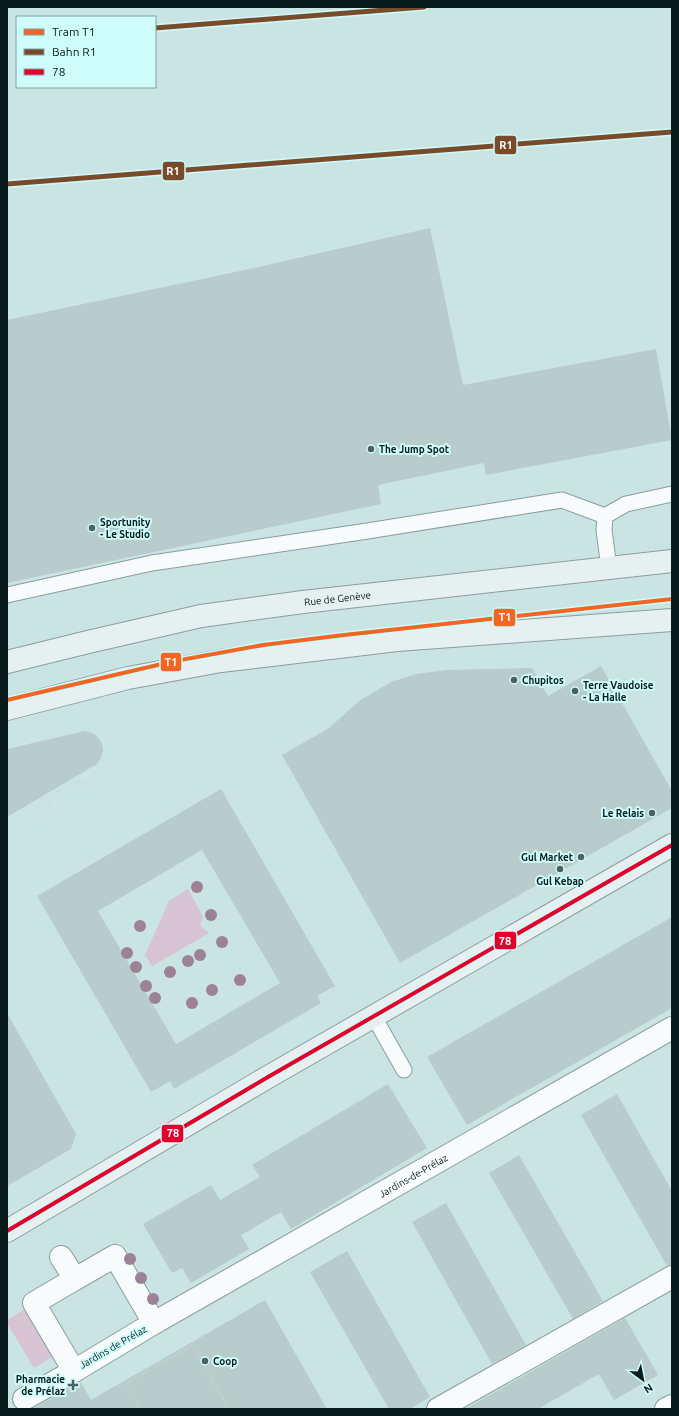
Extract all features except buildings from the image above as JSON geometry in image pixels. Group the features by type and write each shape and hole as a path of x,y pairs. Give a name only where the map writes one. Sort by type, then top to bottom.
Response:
{"main road":[{"name":"Rue de Genève","path":"7,662 201,616 303,602 672,561"},
{"path":"7,709 128,678 221,661 397,640 672,620"},
{"path":"7,1231 672,845"}],"street":[{"name":"Jardins-de-Prélaz","path":"154,1323 672,1028"},
{"name":"Jardins de Prélaz","path":"115,1256 154,1323 74,1371 34,1304 75,1279 115,1256"},
{"path":"61,1257 75,1279"},
{"path":"438,1409 672,1277"},
{"path":"24,1399 74,1371"},
{"path":"666,1409 672,1406"}],"lane":[{"path":"605,516 626,504 672,494"},
{"path":"7,595 152,563 562,500 605,516"},
{"path":"605,516 604,530 609,568"},
{"path":"374,1017 404,1070"}],"path":[{"path":"45,816 52,795 77,780 93,785"},
{"path":"141,1409 126,1384 193,1345 228,1408 222,1409"}],"shaded area":[{"path":"188,889 203,917 200,926 209,933 152,966 145,955 169,901"},
{"path":"27,1308 55,1355 34,1368 7,1323 7,1320"}],"tram line":[{"name":"T1","path":"7,700 175,661 263,645 672,599"}],"rail line":[{"name":"R1","path":"156,28 424,7"},
{"name":"R1","path":"7,184 672,132"}],"transit line":[{"name":"78","path":"7,1231 268,1077 672,845"}],"place":[{"name":"The Jump Spot","path":"371,449"},
{"name":"Sportunity - Le Studio","path":"92,528"},
{"name":"Chupitos","path":"514,680"},
{"name":"Terre Vaudoise - La Halle","path":"575,691"},
{"name":"Le Relais","path":"652,813"},
{"name":"Gul Market","path":"581,857"},
{"name":"Gul Kebap","path":"560,869"},
{"name":"Coop","path":"205,1361"},
{"name":"Pharmacie de Prélaz","path":"73,1385"}]}
